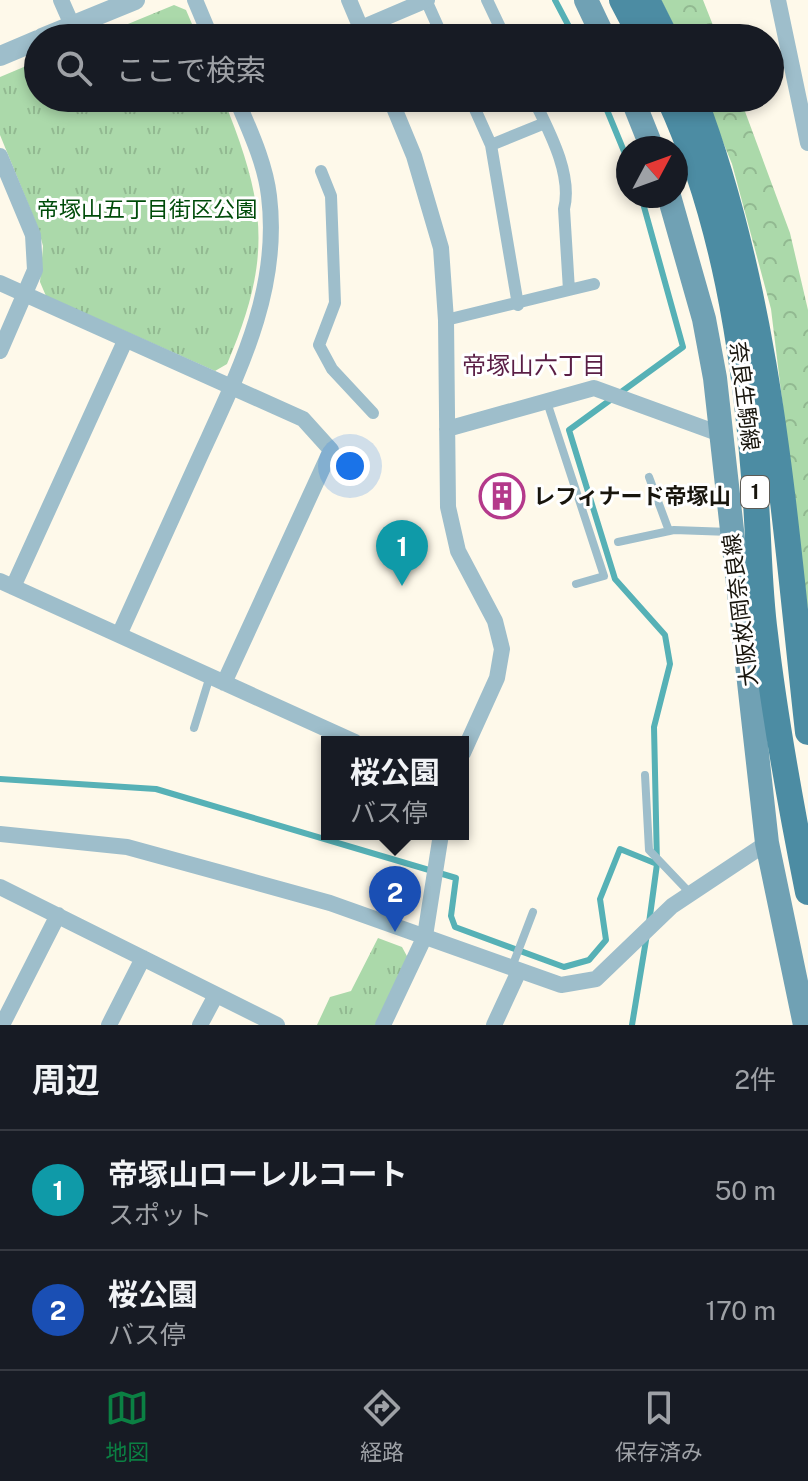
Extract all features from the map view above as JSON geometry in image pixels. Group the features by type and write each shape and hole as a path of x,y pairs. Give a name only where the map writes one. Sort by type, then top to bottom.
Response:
{"main road":[{"path":"586,0 597,24"},
{"path":"622,0 635,24"},
{"path":"647,0 659,24"},
{"path":"638,112 647,136"},
{"name":"奈良生駒線","path":"675,112 702,181 723,258 742,360 765,632 789,794 808,892"},
{"name":"奈良生駒線","path":"699,112 719,165 741,244 770,390 808,732"},
{"name":"大阪枚岡奈良線","path":"672,208 704,319 723,435 731,532 767,843 805,1025"}],"street":[{"path":"61,0 72,24"},
{"path":"75,24 135,0"},
{"path":"195,0 205,24"},
{"path":"349,0 359,24"},
{"path":"380,24 426,0 437,24"},
{"path":"487,0 498,24"},
{"path":"778,0 783,24"},
{"path":"784,29 808,143"},
{"path":"0,56 24,46"},
{"path":"119,635 231,387 262,309 270,260 269,195 255,142 242,112"},
{"path":"396,112 414,156 441,248 446,320 448,507 458,551 495,621 502,649 497,678 469,740"},
{"path":"476,112 491,145 518,305"},
{"path":"540,112 567,197 564,209 569,290"},
{"path":"491,145 545,123"},
{"path":"0,156 33,235 35,270 0,351"},
{"path":"321,171 331,196 335,303 319,345 332,369 373,413"},
{"path":"0,283 303,419 331,450 217,680"},
{"path":"446,320 518,305 594,284"},
{"path":"125,341 6,584 342,736"},
{"path":"447,429 594,388 723,435"},
{"path":"0,834 127,847 330,903 561,985 596,979 690,893 767,843"},
{"path":"383,1025 425,936 440,840"},
{"path":"0,887 277,1025"},
{"path":"2,1025 58,915"},
{"path":"109,1025 143,958"},
{"path":"494,1025 515,970"},
{"path":"200,1025 216,995"}],"lane":[{"path":"547,402 604,576 576,584"},
{"path":"649,477 669,531"},
{"path":"618,542 669,531 731,532"},
{"path":"194,728 217,680"},
{"path":"645,775 649,850 690,893"},
{"path":"515,970 533,912"}],"green space":[{"path":"661,0 703,0 712,24 673,24"},
{"path":"174,5 186,10 192,24 128,24"},
{"name":"帝塚山五丁目街区公園","path":"24,67 24,112 228,112 248,169 258,231 252,292 227,364 215,371 46,296 40,282 43,246 38,228 0,135 0,77"},
{"path":"711,112 745,112 790,233 808,310 808,613 771,309 732,164"},
{"path":"378,938 402,947 408,958 375,1025 317,1025 330,997 351,991"}],"waterway":[{"path":"555,0 568,24"},
{"path":"608,112 618,136"},
{"path":"644,208 683,347 569,430 615,579 665,635 670,664 654,727 657,864 649,923"},
{"path":"0,779 156,789 321,838"},
{"path":"328,840 456,878 451,916 455,927 564,967 589,960 606,940 600,899 620,849 657,864"},
{"path":"632,1025 647,934"}],"place":[{"name":"レフィナード帝塚山","path":"502,496"},
{"name":"帝塚山ローレルコート","path":"402,586"},
{"name":"桜公園","path":"395,932"}],"district":[{"name":"帝塚山六丁目","path":"534,366"}]}
